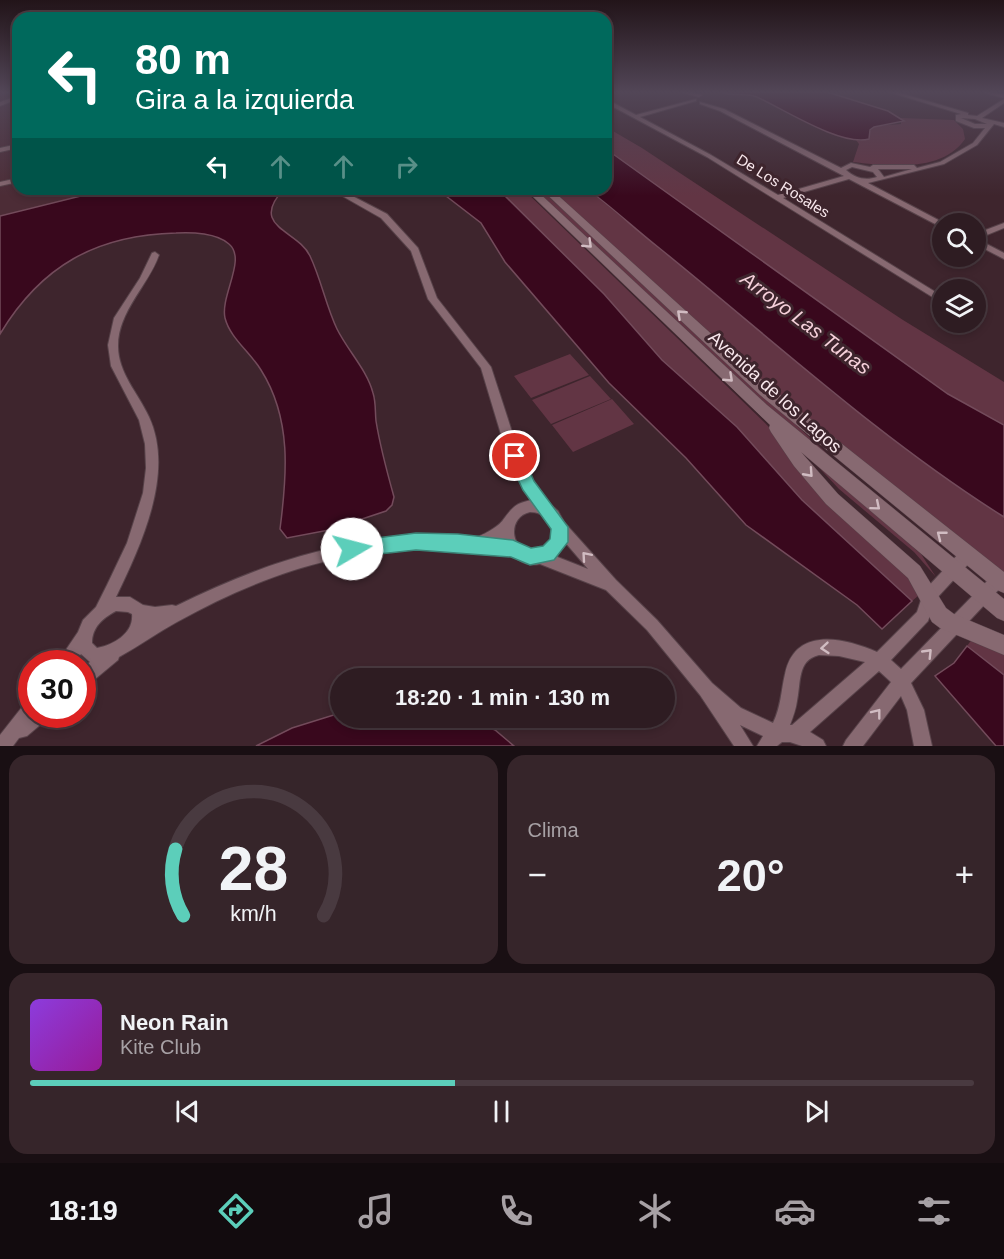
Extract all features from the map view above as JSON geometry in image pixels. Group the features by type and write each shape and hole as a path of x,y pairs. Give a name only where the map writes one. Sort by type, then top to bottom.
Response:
{"street":[{"name":"De Los Rosales","path":"654,127 932,294"},
{"path":"756,127 932,219"},
{"path":"964,127 975,144"},
{"path":"776,198 849,176 877,180 932,167 975,144 981,127"},
{"path":"796,147 879,172 881,175 877,180"},
{"path":"849,176 843,167 860,165 932,167"},
{"path":"877,180 880,191"},
{"path":"345,195 384,216 415,250 433,299 440,311 486,367 500,418 528,485 560,527 652,625 706,689 744,746"},
{"name":"Avenida de los Lagos","path":"536,195 762,409 1004,611"},
{"name":"Avenida de los Lagos","path":"553,195 765,391 1001,582"},
{"path":"986,234 1004,225"},
{"path":"986,245 1004,256"},
{"path":"74,650 89,624 101,612 120,576 149,495 152,455 148,429 140,406 117,370 114,335 124,305 150,269 155,255"},
{"path":"762,409 799,461 819,484 906,563 939,615 951,629 1004,645"},
{"path":"479,543 507,526 518,511 528,485"},
{"path":"518,511 532,507 547,511"},
{"path":"507,526 508,542 521,554 540,557 612,585"},
{"path":"540,557 555,549 559,542 560,527"},
{"path":"96,668 120,648 176,612 260,576 331,552 416,542 479,543 513,548"},
{"path":"779,738 884,656 923,616 929,596 967,555"},
{"path":"120,576 119,589 124,603"},
{"path":"852,746 906,676 984,595 1001,582"},
{"path":"101,612 124,603 131,604 139,612 155,614 176,612"},
{"path":"83,638 84,646 95,656 120,648 138,627 139,612"},
{"path":"779,738 788,708 795,664 802,655 821,646 884,656 906,676 921,726 923,746"},
{"path":"706,689 735,714 779,738 817,746"},
{"path":"4,744 18,726"},
{"path":"4,744 23,728"}],"shaded area":[{"path":"0,127 12,127 12,195 85,195 0,216"},
{"path":"874,127 961,127 965,139 943,158 913,165 853,162 859,144 856,140 861,141"},
{"path":"612,130 903,320 1004,382 1004,425 948,394 612,153"},
{"path":"504,195 529,195 765,423 901,564 918,596 912,601 802,500 737,427 662,360 604,294"},
{"path":"541,195 547,195 561,208 860,484 786,424"},
{"path":"557,195 594,195 832,392 909,452 1004,517 1004,575 805,418"},
{"path":"570,354 589,375 531,398 514,376"},
{"path":"590,376 611,399 551,424 532,400"},
{"path":"612,399 634,424 573,452 552,425"},
{"path":"810,458 921,554 936,577 914,552 839,489"},
{"path":"975,635 1004,648 1004,675 967,646"}],"water":[{"path":"817,127 875,127 870,130 869,139 844,138"},
{"name":"Arroyo Las Tunas","path":"612,153 948,394 1004,425 1004,517 958,487 870,422 595,195 612,195"},
{"path":"85,195 279,195 271,212 273,220 304,247 310,256 337,329 366,376 373,393 376,421 394,497 392,505 386,511 329,530 287,538 280,529 285,468 282,428 271,389 261,370 231,332 225,318 224,309 235,259 234,251 224,240 204,234 176,233 147,235 96,248 73,259 34,290 16,310 0,334 0,216"},
{"path":"445,195 504,195 604,294 662,360 737,427 802,500 912,601 882,629 857,605 746,525 686,458 609,383 505,262 481,223"},
{"path":"967,646 1004,675 1004,746 996,746 935,676 954,663"},
{"path":"330,716 330,728 491,728 514,746 256,746 292,728"}],"route":[{"path":"352,549 416,542 479,543 513,548 530,557 548,554 559,542 560,527 557,520 547,511 528,485 515,456"}]}
